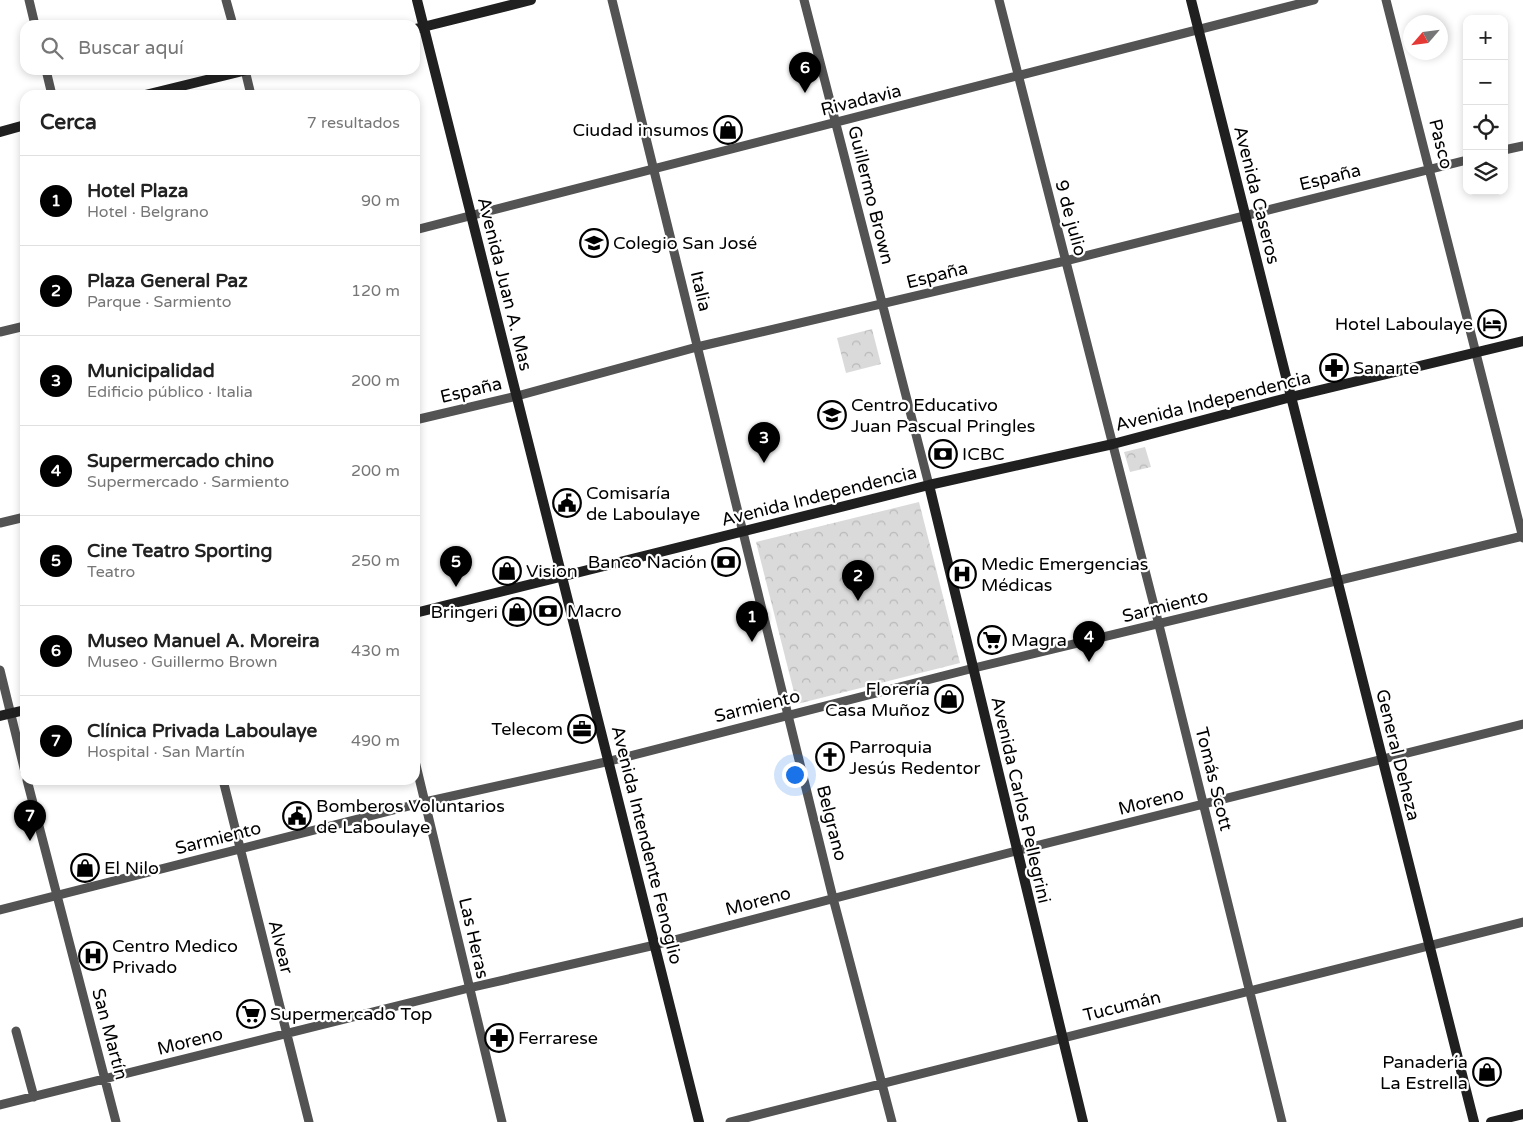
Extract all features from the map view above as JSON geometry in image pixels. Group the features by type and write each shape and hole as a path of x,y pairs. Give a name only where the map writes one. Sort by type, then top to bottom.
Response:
{"main road":[{"name":"Avenida Juan A. Mas","path":"417,0 419,20"},
{"path":"420,28 531,0"},
{"name":"Avenida Caseros","path":"1191,0 1291,397"},
{"name":"Avenida Juan A. Mas","path":"420,28 517,396 562,576"},
{"path":"165,90 226,75"},
{"path":"0,132 20,126"},
{"name":"Avenida Independencia","path":"420,613 929,485 1113,444 1291,397 1476,354 1523,341"},
{"name":"General Deheza","path":"1291,397 1382,760 1431,945 1474,1122"},
{"name":"Avenida Carlos Pellegrini","path":"929,485 1061,1038 1083,1122"},
{"name":"Avenida Intendente Fenoglio","path":"562,576 610,760 699,1122"},
{"path":"5,715 20,711"},
{"path":"1491,1122 1523,1114"}],"street":[{"path":"29,0 34,20"},
{"path":"226,0 232,20"},
{"name":"Italia","path":"612,0 743,532"},
{"name":"Guillermo Brown","path":"804,0 881,305 929,485"},
{"name":"9 de julio","path":"999,0 1017,77 1113,444"},
{"name":"Rivadavia","path":"420,229 1017,77 1198,28 1314,0"},
{"name":"Pasco","path":"1386,0 1523,537"},
{"path":"47,75 51,90"},
{"path":"247,75 250,90"},
{"path":"1508,149 1523,146"},
{"name":"España","path":"420,419 517,396 697,347 1065,261 1245,214 1463,161"},
{"path":"0,332 20,327"},
{"name":"Tomás Scott","path":"1113,444 1251,991 1282,1122"},
{"path":"0,523 20,518"},
{"name":"Belgrano","path":"743,532 833,898 892,1122"},
{"name":"Sarmiento","path":"0,910 425,802 610,760 974,668 1523,537"},
{"path":"0,670 5,715 20,758"},
{"name":"Moreno","path":"0,1106 105,1078 469,988 655,945 1016,851 1523,724"},
{"name":"Las Heras","path":"420,782 502,1122"},
{"name":"San Martín","path":"28,785 116,1122"},
{"name":"Alvear","path":"224,785 309,1122"},
{"name":"Tucumán","path":"730,1122 1523,922"},
{"path":"16,1031 34,1097"}],"green space":[{"path":"872,329 881,364 846,373 837,338"},
{"path":"1145,447 1151,467 1130,472 1124,452"},
{"path":"919,502 960,663 797,704 756,542"}],"place":[{"name":"Museo Manuel A. Moreira","path":"805,93"},
{"name":"Ciudad insumos","path":"728,130"},
{"name":"Colegio San José","path":"594,243"},
{"name":"Hotel Laboulaye","path":"1492,324"},
{"name":"Sanarte","path":"1334,368"},
{"name":"Centro Educativo Juan Pascual Pringles","path":"832,415"},
{"name":"ICBC","path":"943,454"},
{"name":"Municipalidad","path":"764,463"},
{"name":"Comisaría de Laboulaye","path":"567,503"},
{"name":"Banco Nación","path":"726,562"},
{"name":"Vision","path":"507,571"},
{"name":"Medic Emergencias Médicas","path":"962,574"},
{"name":"Cine Teatro Sporting","path":"456,587"},
{"name":"Plaza General Paz","path":"858,601"},
{"name":"Macro","path":"548,611"},
{"name":"Bringeri","path":"517,612"},
{"name":"Magra","path":"992,640"},
{"name":"Hotel Plaza","path":"752,642"},
{"name":"Supermercado chino","path":"1089,662"},
{"name":"Florería Casa Muñoz","path":"949,699"},
{"name":"Telecom","path":"582,729"},
{"name":"Parroquia Jesús Redentor","path":"830,757"},
{"name":"Bomberos Voluntarios de Laboulaye","path":"297,816"},
{"name":"Clínica Privada Laboulaye","path":"30,841"},
{"name":"El Nilo","path":"85,868"},
{"name":"Centro Medico Privado","path":"93,956"},
{"name":"Supermercado Top","path":"251,1014"},
{"name":"Ferrarese","path":"499,1038"},
{"name":"Panadería La Estrella","path":"1487,1072"}]}
